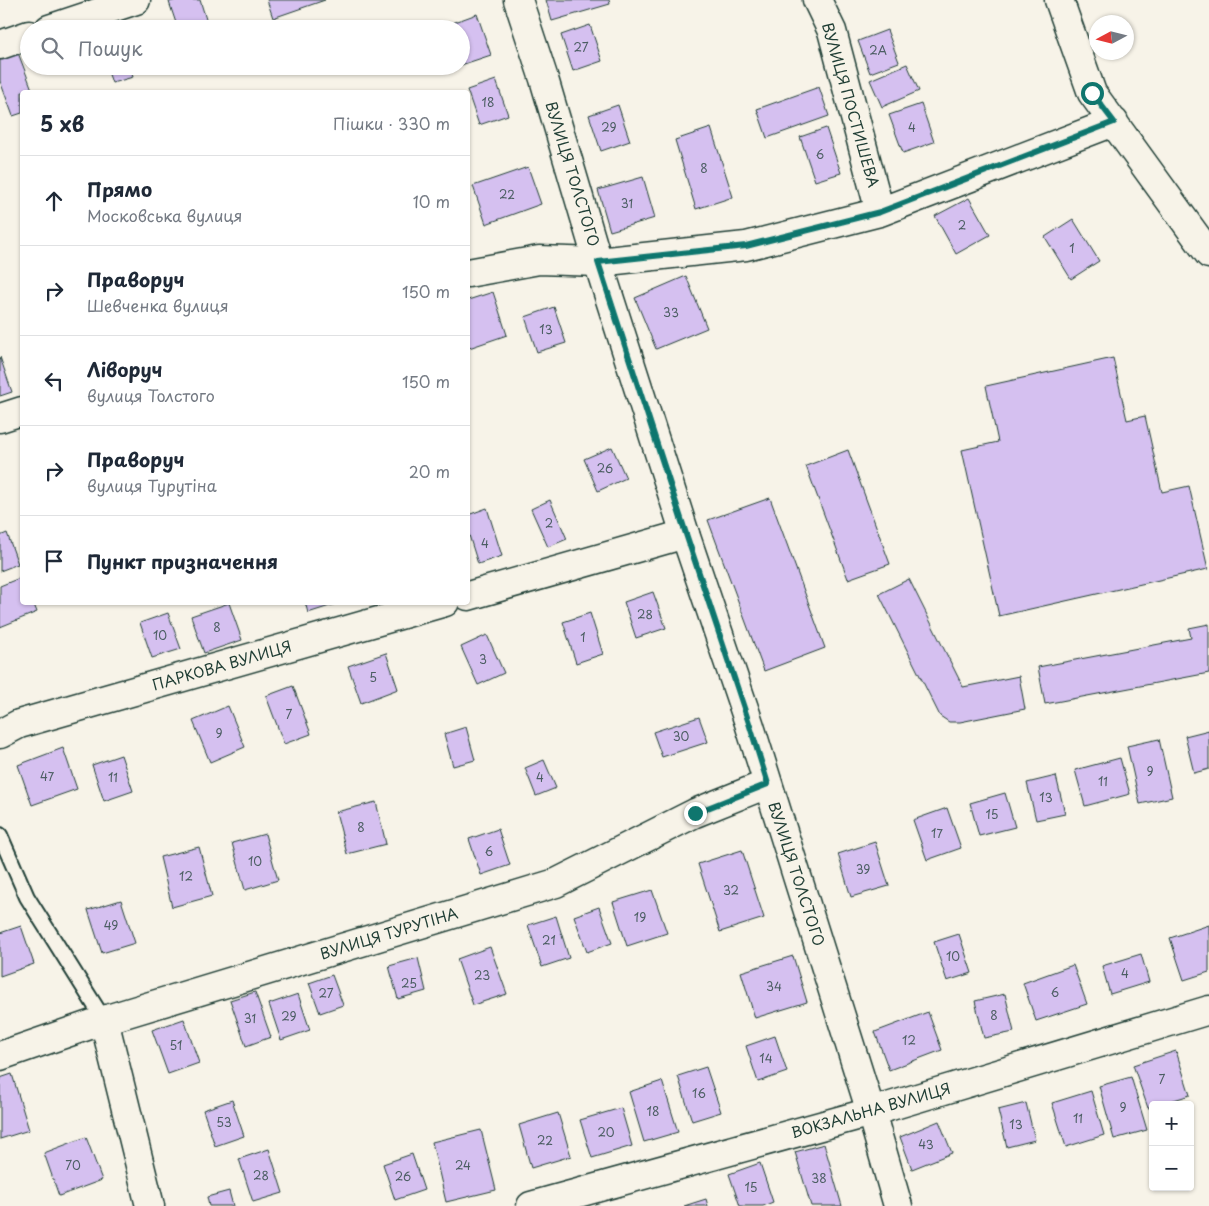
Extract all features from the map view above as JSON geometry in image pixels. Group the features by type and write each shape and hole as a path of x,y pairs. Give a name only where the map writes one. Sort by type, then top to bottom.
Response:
{"street":[{"path":"76,20 136,0"},
{"name":"ВУЛИЦЯ ТОЛСТОГО","path":"518,0 544,79 598,262 749,723 871,1112 898,1206"},
{"name":"ВУЛИЦЯ ПОСТИШЕВА","path":"817,0 832,32 880,212"},
{"path":"1059,0 1092,93 1209,254"},
{"path":"0,45 20,38"},
{"path":"470,273 539,260 598,262 746,246 880,212 1114,122"},
{"path":"0,418 20,412"},
{"path":"470,595 686,534"},
{"name":"ПАРКОВА ВУЛИЦЯ","path":"0,734 19,724 435,605"},
{"name":"ВУЛИЦЯ ТУРУТІНА","path":"0,1056 104,1020 556,883 695,813 768,784"},
{"name":"ВОКЗАЛЬНА ВУЛИЦЯ","path":"531,1206 871,1112 1209,1010"},
{"path":"104,1020 150,1206"}],"lane":[{"path":"0,835 27,897 104,1020"}],"building":[{"path":"200,0 206,20 175,20 169,2"},
{"path":"267,0 325,0 273,18"},
{"path":"546,0 609,0 610,4 552,21"},
{"path":"477,14 491,55 470,62 470,20 460,20"},
{"path":"590,25 602,61 573,71 561,35"},
{"path":"887,30 899,62 870,73 858,41"},
{"path":"17,50 20,58 20,75 27,75 32,90 20,90 20,114 13,116 0,81 0,57"},
{"path":"907,64 919,91 882,107 870,80"},
{"path":"109,75 132,75 133,77 112,83"},
{"path":"496,80 508,115 479,125 470,99 470,90 467,90"},
{"path":"819,87 829,116 767,138 757,109"},
{"path":"921,104 934,142 903,153 889,115"},
{"path":"618,105 630,141 601,151 589,115"},
{"path":"711,128 733,197 696,209 675,140"},
{"path":"826,128 841,173 815,181 800,137"},
{"path":"528,167 541,204 486,224 473,186"},
{"path":"643,177 655,218 610,231 598,190"},
{"path":"969,198 990,235 956,254 935,216"},
{"path":"1073,219 1099,261 1071,279 1045,237"},
{"path":"686,276 707,328 656,349 635,298"},
{"path":"493,292 507,335 470,348 470,299"},
{"path":"554,307 566,343 537,352 525,317"},
{"path":"0,357 12,392 0,396"},
{"path":"1113,358 1127,420 1145,416 1162,492 1189,486 1208,569 999,616 962,450 998,442 986,386"},
{"path":"612,447 626,478 598,491 584,459"},
{"path":"848,450 890,564 848,579 806,466"},
{"path":"770,498 825,648 764,671 708,520"},
{"path":"550,500 567,539 548,547 531,509"},
{"path":"487,508 502,556 478,564 470,538 470,514"},
{"path":"7,533 18,564 0,571 0,536"},
{"path":"20,578 20,605 34,605 37,612 0,627 0,586"},
{"path":"909,579 963,687 1019,676 1025,709 960,722 949,722 940,716 879,594"},
{"path":"653,592 666,628 636,638 624,602"},
{"path":"223,605 230,605 242,640 204,653 191,616"},
{"path":"306,605 333,605 308,613"},
{"path":"168,613 181,649 152,658 140,623"},
{"path":"590,613 603,654 576,663 563,622"},
{"path":"1209,624 1209,673 1045,704 1038,667 1191,638 1189,628"},
{"path":"487,635 504,673 478,685 461,647"},
{"path":"386,653 398,689 361,703 348,666"},
{"path":"293,686 311,734 284,744 266,696"},
{"path":"228,706 245,747 210,762 193,721"},
{"path":"699,717 708,742 662,757 653,732"},
{"path":"466,727 475,760 453,766 444,734"},
{"path":"1209,730 1209,769 1194,773 1185,736"},
{"path":"1159,739 1172,797 1140,804 1127,746"},
{"path":"63,748 77,789 32,805 18,765"},
{"path":"121,755 133,791 104,801 92,765"},
{"path":"1120,758 1130,794 1085,806 1075,770"},
{"path":"544,760 556,788 536,796 525,768"},
{"path":"1056,776 1065,814 1036,820 1027,783"},
{"path":"1005,793 1015,827 979,836 970,803"},
{"path":"376,802 386,844 347,854 336,812"},
{"path":"947,808 961,848 927,860 913,820"},
{"path":"498,829 510,865 481,875 469,839"},
{"path":"265,834 278,880 245,890 232,843"},
{"path":"875,842 889,886 851,897 838,854"},
{"path":"199,847 212,896 172,907 160,857"},
{"path":"742,850 764,918 720,932 698,864"},
{"path":"652,890 667,933 627,946 613,902"},
{"path":"121,900 135,943 102,953 88,910"},
{"path":"599,907 612,943 587,952 574,916"},
{"path":"556,916 569,958 542,967 528,925"},
{"path":"1209,925 1209,972 1184,980 1170,938"},
{"path":"21,926 34,964 0,976 0,933"},
{"path":"959,934 972,973 947,981 934,942"},
{"path":"490,947 507,994 473,1005 457,959"},
{"path":"1141,954 1149,982 1110,994 1102,966"},
{"path":"793,956 807,1002 755,1018 741,972"},
{"path":"418,958 426,991 398,999 389,966"},
{"path":"1073,965 1087,1004 1036,1021 1023,983"},
{"path":"332,975 343,1005 320,1013 309,983"},
{"path":"255,992 271,1037 246,1046 230,1000"},
{"path":"298,994 310,1030 281,1040 269,1004"},
{"path":"1005,994 1014,1032 984,1038 975,1001"},
{"path":"928,1012 942,1050 889,1070 875,1032"},
{"path":"184,1019 199,1063 168,1074 152,1030"},
{"path":"775,1036 787,1072 758,1082 746,1046"},
{"path":"1176,1051 1190,1095 1171,1101 1149,1101 1148,1108 1133,1065"},
{"path":"706,1067 721,1112 692,1121 678,1076"},
{"path":"12,1074 29,1130 0,1139 0,1078"},
{"path":"1131,1077 1147,1130 1114,1139 1099,1086"},
{"path":"662,1081 678,1132 644,1142 629,1092"},
{"path":"1091,1091 1104,1135 1066,1147 1052,1103"},
{"path":"232,1100 244,1136 215,1146 203,1110"},
{"path":"1026,1103 1035,1140 1007,1147 998,1110"},
{"path":"621,1108 632,1146 592,1158 580,1120"},
{"path":"558,1113 571,1156 531,1168 519,1125"},
{"path":"939,1121 952,1153 912,1169 900,1137"},
{"path":"481,1130 496,1190 446,1202 432,1142"},
{"path":"86,1137 102,1180 59,1196 44,1153"},
{"path":"824,1144 842,1206 811,1206 795,1152"},
{"path":"269,1149 283,1193 253,1202 239,1159"},
{"path":"412,1154 424,1190 395,1200 383,1164"},
{"path":"760,1163 773,1202 763,1206 740,1206 729,1174"},
{"path":"229,1191 233,1206 209,1206 207,1197"},
{"path":"706,1199 708,1206 684,1206"}],"route":[{"path":"695,813 768,784 598,262 746,246 880,212 1114,122 1092,93"}]}
